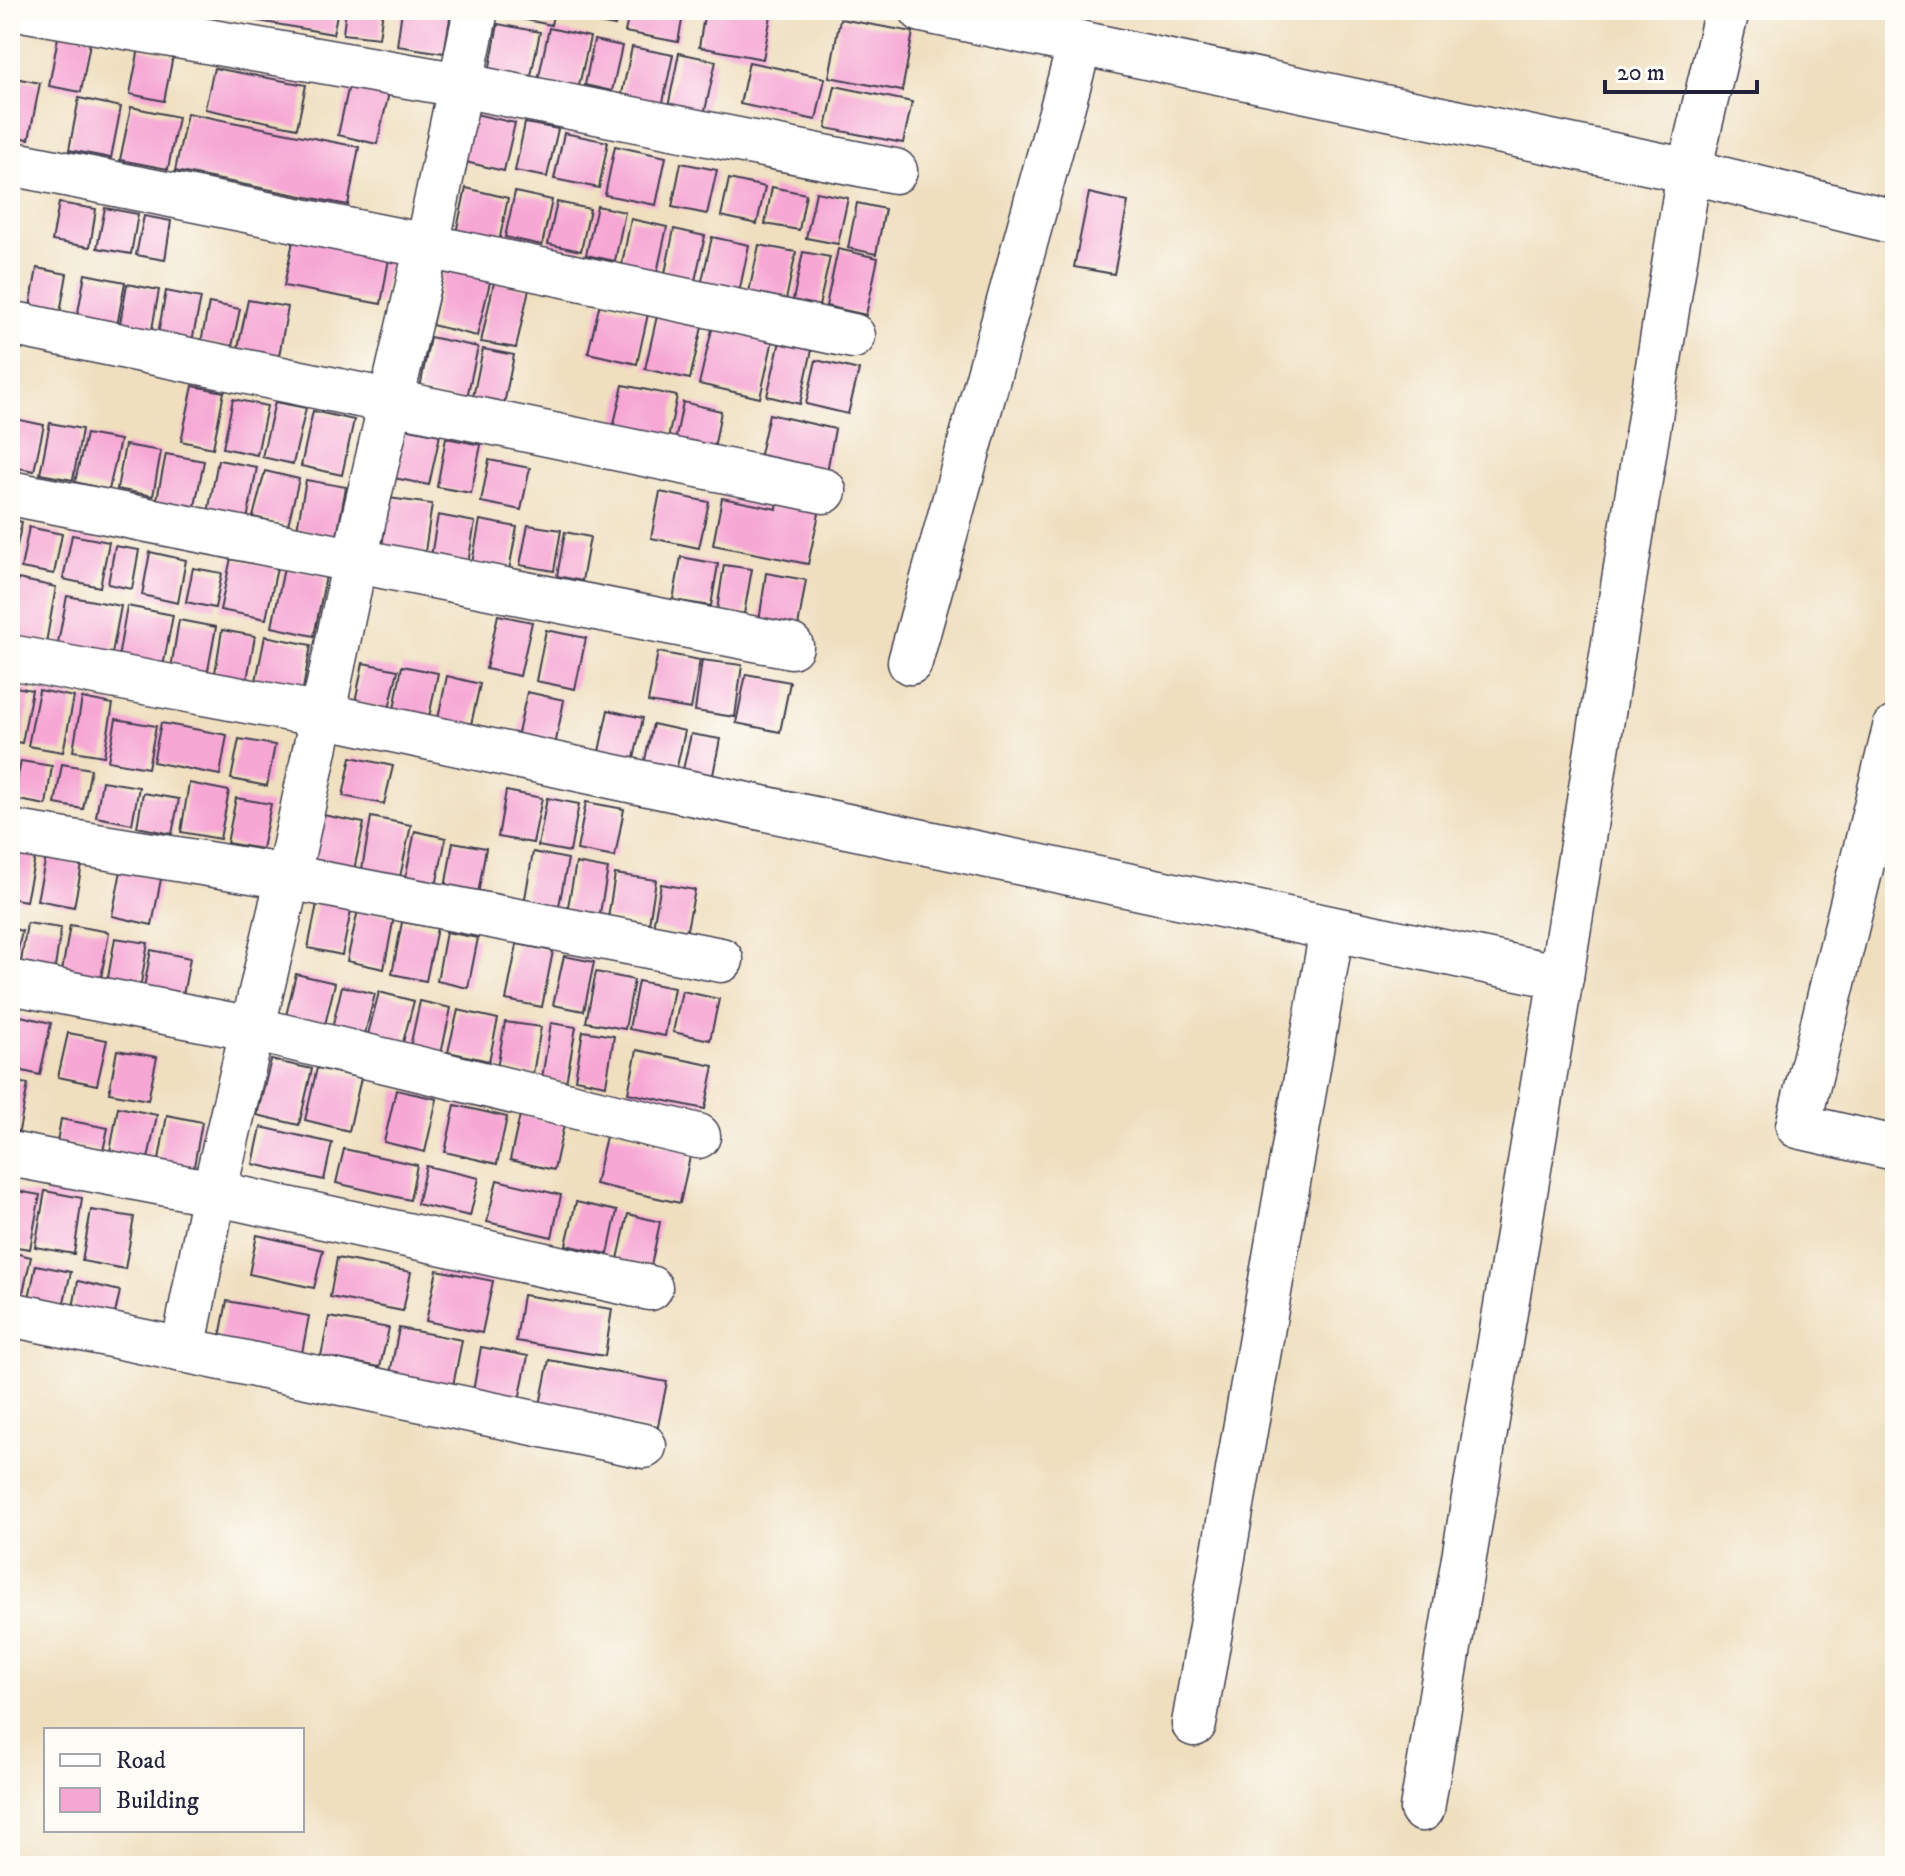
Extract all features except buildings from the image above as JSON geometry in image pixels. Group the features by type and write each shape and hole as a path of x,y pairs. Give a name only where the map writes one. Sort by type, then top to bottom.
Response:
{"street":[{"path":"28,10 460,85 895,171"},
{"path":"183,1350 214,1193 288,877 476,10"},
{"path":"922,10 1689,171 1895,222"},
{"path":"1422,1809 1561,977 1689,171 1727,10"},
{"path":"910,662 1080,43"},
{"path":"10,163 427,246 853,336"},
{"path":"10,323 824,491"},
{"path":"10,493 791,646"},
{"path":"10,657 322,715 1561,977"},
{"path":"1894,738 1798,1126 1895,1148"},
{"path":"10,832 288,877 721,960"},
{"path":"1194,1724 1332,929"},
{"path":"10,982 253,1029 698,1136"},
{"path":"10,1154 214,1193 650,1288"},
{"path":"10,1314 644,1446"}]}
